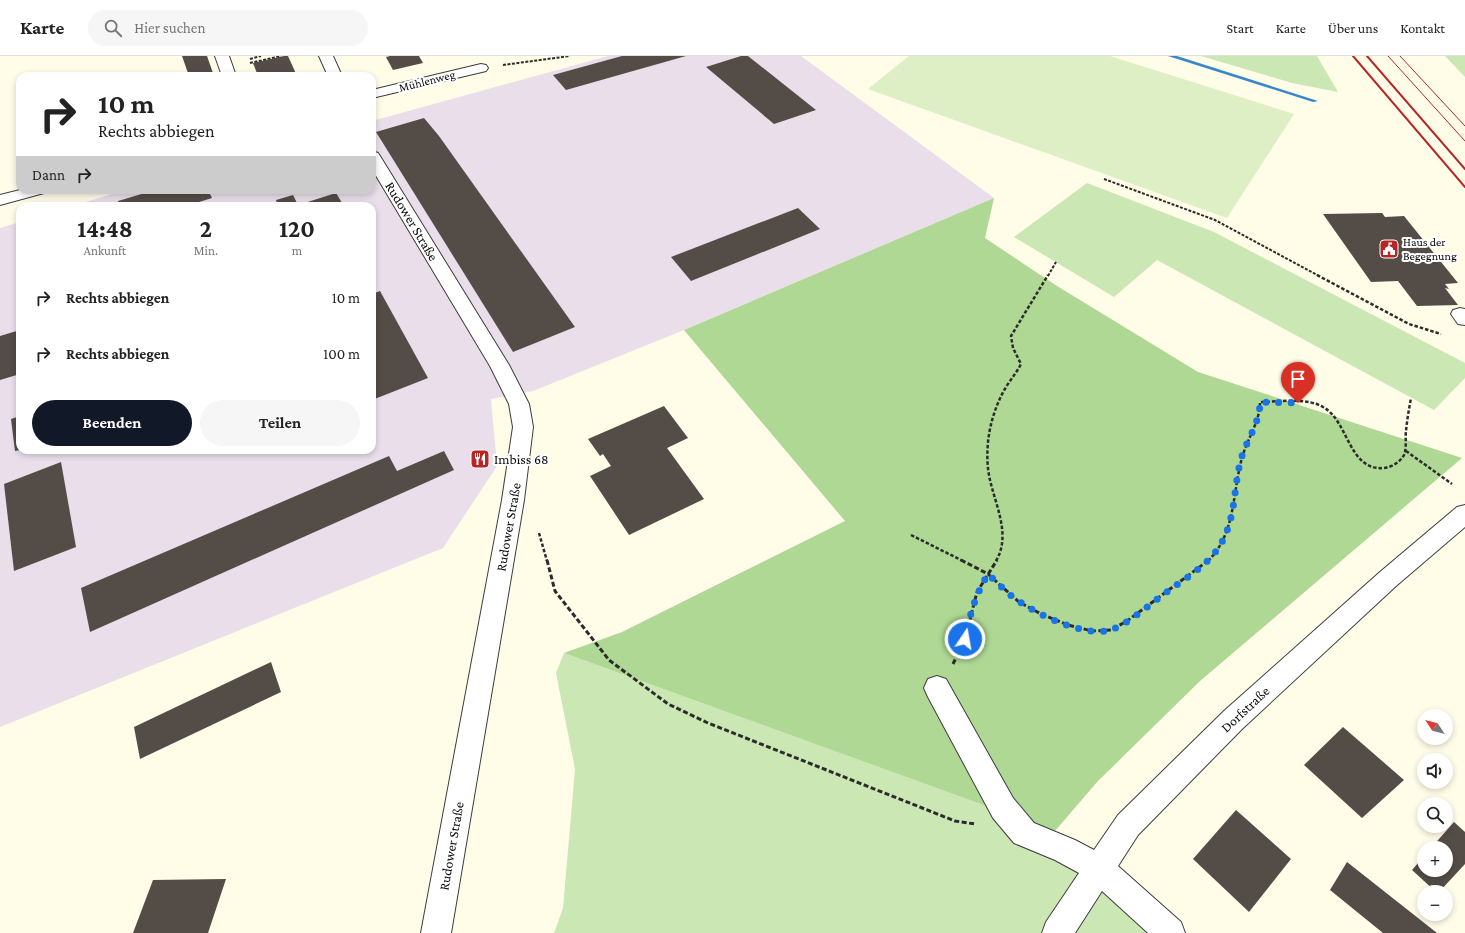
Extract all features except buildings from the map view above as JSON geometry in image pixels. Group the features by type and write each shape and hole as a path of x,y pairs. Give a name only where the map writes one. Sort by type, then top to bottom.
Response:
{"street":[{"path":"326,56 333,72"},
{"name":"Mühlenweg","path":"376,93 481,68"},
{"name":"Rudower Straße","path":"376,163 499,365 519,404 523,427 513,500 436,933"},
{"path":"0,200 23,194"},
{"name":"Dorfstraße","path":"1057,933 1128,824 1217,736 1383,584 1465,514"},
{"path":"937,688 1003,808 1024,833 1064,850 1100,869 1170,933"}],"path":[{"path":"226,67 281,56"},
{"path":"481,68 570,56"},
{"path":"1104,180 1214,220 1409,324 1443,335"},
{"path":"937,688 952,668 962,646 977,592 998,560 1002,547 1001,529 989,475 988,449 990,429 995,408 1006,387 1018,372 1021,364 1014,348 1011,336 1056,262"},
{"path":"911,535 988,574 1019,602 1068,625 1092,631 1110,630 1126,621 1203,566 1218,549 1230,523 1242,457 1260,411 1260,402 1309,403 1322,406 1331,412 1335,417 1358,457 1368,467 1381,469 1393,466 1401,460 1406,451 1404,441 1411,398"},
{"path":"1406,451 1452,484"},
{"path":"513,500 529,501 555,591 609,660 668,704 708,722 955,821 1024,833"}],"shaded area":[{"path":"608,56 801,56 994,198 684,330 533,391 491,399 497,466 443,548 0,727 0,228 16,223 16,454 376,454 376,202 86,202 112,194 376,194 376,120"}],"green space":[{"path":"909,56 1110,56 1294,114 1227,218 868,89"},
{"path":"1201,56 1317,56 1338,92 1292,83"},
{"path":"1445,56 1465,56 1465,77"},
{"path":"1087,183 1214,232 1465,363 1465,378 1434,410 1157,260 1114,297 1014,237"},
{"path":"994,198 985,238 1057,286 1198,372 1462,458 1200,681 1097,782 1055,831 564,653 622,632 845,521 684,330"},
{"path":"564,653 1055,831 1161,933 554,933 563,908 575,769 556,673"}],"waterway":[{"path":"1171,56 1315,101"}],"tram line":[{"path":"1388,56 1465,141"},
{"path":"1400,56 1465,126"}],"railway":[{"path":"1353,56 1465,187"},
{"path":"1367,56 1465,169"}],"place":[{"name":"Haus der Begegnung","path":"1389,249"},
{"name":"Imbiss 68","path":"480,459"}],"route":[{"path":"965,639 971,610 977,592 988,574 1019,602 1068,625 1092,631 1110,630 1126,621 1203,566 1215,554 1224,539 1230,523 1235,503 1238,471 1260,411 1260,402 1298,403"}]}
